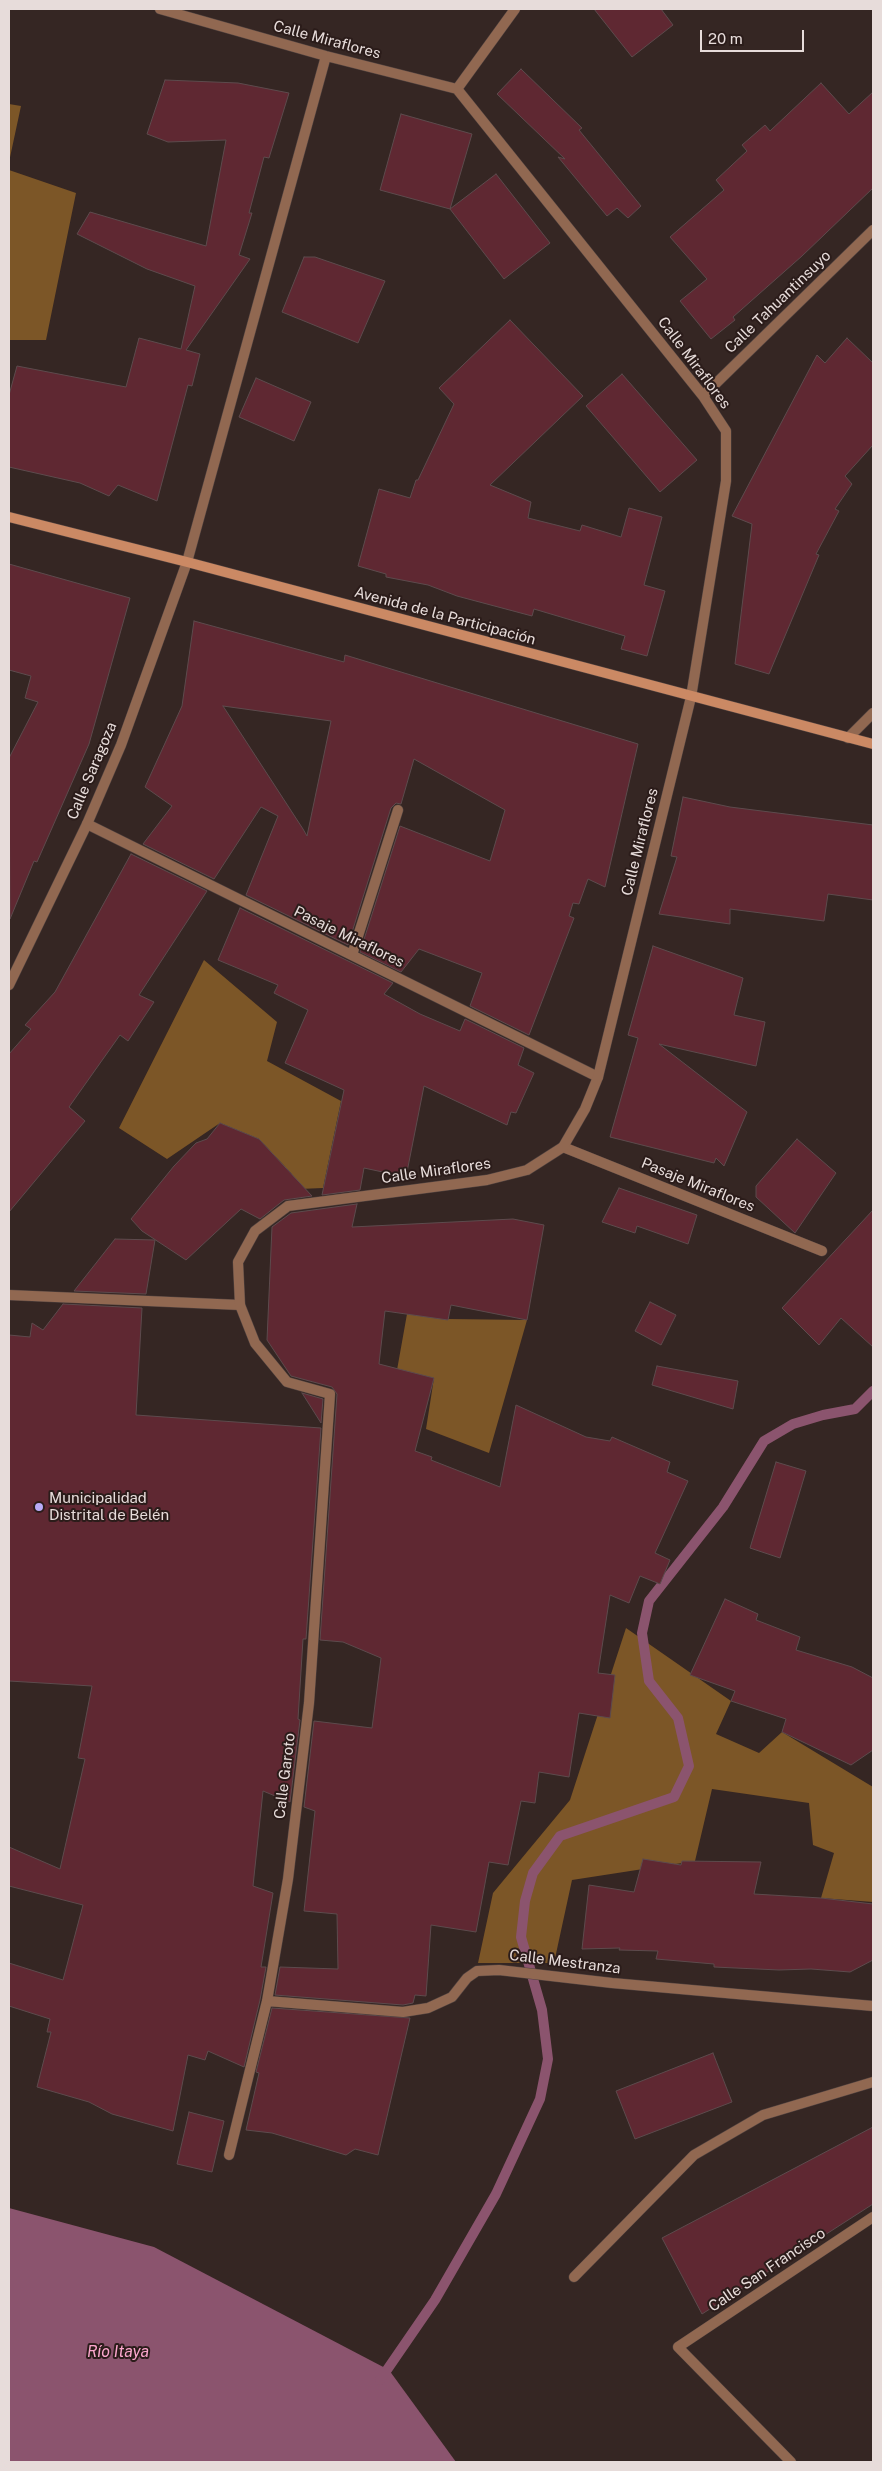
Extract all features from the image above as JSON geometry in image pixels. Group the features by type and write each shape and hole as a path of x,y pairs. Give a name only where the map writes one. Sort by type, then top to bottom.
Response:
{"main road":[{"name":"Avenida de la Participación","path":"9,517 187,562 873,744"}],"street":[{"name":"Calle Miraflores","path":"160,9 326,56 457,89 703,396 726,431 726,481 691,697 598,1077 585,1109 563,1147 527,1170 487,1180 288,1206 255,1231 238,1262 240,1305 255,1343 287,1382 330,1394"},
{"path":"457,89 514,9"},
{"name":"Calle Saragoza","path":"9,985 87,824 121,745 187,562 326,56"},
{"name":"Calle Tahuantinsuyo","path":"703,396 873,230"},
{"path":"848,738 873,713"},
{"path":"352,955 398,810"},
{"name":"Pasaje Miraflores","path":"87,824 598,1077"},
{"name":"Pasaje Miraflores","path":"563,1147 822,1251"},
{"path":"9,1295 240,1305"},
{"name":"Calle Garoto","path":"229,2155 267,2001 288,1879 309,1703 330,1394"},
{"name":"Calle Mestranza","path":"267,2001 403,2012 428,2008 452,1997 467,1978 477,1971 498,1970 612,1983 873,2006"},
{"path":"574,2277 694,2155 763,2115 873,2082"},
{"name":"Calle San Francisco","path":"791,2462 678,2347 873,2217"}],"shaded area":[{"path":"9,104 21,106 9,162"},
{"path":"9,170 76,193 46,340 9,340"},
{"path":"204,960 277,1022 267,1061 341,1101 323,1188 299,1189 291,1173 259,1139 220,1123 167,1159 119,1128"},
{"path":"407,1314 448,1319 527,1320 489,1453 426,1429 434,1378 397,1370"},
{"path":"626,1628 731,1701 716,1734 759,1753 782,1732 873,1787 873,1902 821,1898 834,1853 813,1845 809,1803 712,1789 695,1861 572,1880 554,1963 478,1963 493,1893 570,1800"}],"water":[{"name":"Río Itaya","path":"9,2208 154,2247 389,2370 456,2462 9,2462"}],"building":[{"path":"594,9 661,9 673,25 632,57"},
{"path":"521,69 582,128 579,130 641,206 628,218 617,208 607,216 558,157 565,159 497,94"},
{"path":"165,80 238,83 289,93 269,158 264,157 249,213 252,213 239,255 250,259 186,350 200,354 192,386 188,385 157,501 118,485 109,496 80,483 9,467 9,395 17,366 126,387 139,338 181,349 195,286 147,269 77,234 90,212 206,246 226,140 168,142 147,134"},
{"path":"821,83 849,114 873,92 873,188 802,256 733,317 735,320 711,339 680,301 707,279 670,237 724,190 716,180 747,151 742,145 765,125 770,131"},
{"path":"401,114 472,134 450,209 380,190"},
{"path":"496,174 550,243 504,279 450,209"},
{"path":"304,257 315,257 385,281 358,343 282,312"},
{"path":"510,320 583,396 490,485 531,502 528,518 580,531 582,525 621,537 629,508 662,517 644,585 665,591 647,656 621,649 625,636 534,609 532,616 457,596 428,585 386,577 386,574 358,566 379,489 410,498 416,480 418,480 454,404 439,388"},
{"path":"847,338 873,363 873,445 845,476 852,484 835,509 839,511 816,554 819,555 769,674 735,664 752,524 732,516 817,355 825,363"},
{"path":"622,374 697,460 660,492 586,406"},
{"path":"256,378 311,402 294,441 239,417"},
{"path":"9,564 130,598 89,744 37,862 34,861 10,919 9,758 38,702 25,698 31,676 9,670"},
{"path":"194,621 344,662 345,655 638,744 605,887 588,879 579,904 573,903 569,916 574,918 529,1035 470,1006 482,973 419,949 401,972 360,952 400,826 490,861 505,810 414,759 401,804 396,803 391,808 348,945 246,895 278,816 261,807 214,879 143,844 172,806 145,787 182,706","holes":["223,706 331,721 307,836"]},
{"path":"683,797 730,807 873,825 873,900 828,894 824,921 730,909 730,924 659,914 677,857 671,856"},
{"path":"131,854 207,891 139,995 154,1002 128,1041 120,1035 69,1107 85,1121 9,1212 9,1054 31,1029 25,1025 55,992"},
{"path":"240,908 393,983 384,994 420,1014 460,1031 465,1019 524,1048 518,1065 534,1073 516,1113 511,1112 507,1125 424,1086 406,1177 364,1168 360,1190 322,1195 344,1090 285,1063 308,1010 274,993 278,985 218,960"},
{"path":"653,946 743,978 734,1015 765,1022 756,1066 659,1044 747,1112 724,1166 716,1158 714,1163 610,1137 638,1038 628,1035"},
{"path":"220,1123 259,1139 312,1196 284,1200 260,1219 241,1209 186,1260 142,1231 131,1219 174,1166 196,1143 207,1139"},
{"path":"797,1139 836,1173 795,1233 756,1197 756,1186"},
{"path":"619,1188 697,1215 688,1244 637,1226 635,1233 602,1222"},
{"path":"357,1204 352,1227 513,1219 544,1225 527,1320 451,1305 448,1320 385,1311 379,1364 434,1378 415,1451 432,1457 431,1460 500,1487 516,1405 586,1437 610,1441 612,1437 670,1462 667,1472 688,1481 655,1553 670,1560 660,1584 640,1576 629,1603 610,1595 598,1673 615,1675 610,1718 579,1713 569,1777 539,1772 535,1803 521,1801 508,1865 489,1862 476,1932 431,1925 426,1996 415,1995 413,2003 403,2005 275,1995 280,1967 338,1969 337,1914 304,1911 315,1811 304,1807 314,1721 372,1728 381,1658 343,1642 320,1640 337,1394 332,1387 291,1376 267,1340 272,1227 291,1213"},
{"path":"873,1210 873,1347 841,1318 819,1345 782,1308"},
{"path":"115,1239 155,1240 146,1294 74,1291"},
{"path":"650,1302 676,1315 661,1345 635,1331"},
{"path":"63,1304 142,1308 136,1415 321,1428 306,1639 303,1639 298,1719 300,1720 290,1802 263,1791 253,1886 273,1893 261,1967 266,1967 260,2000 244,2067 208,2051 205,2060 188,2055 173,2131 112,2114 89,2102 37,2087 51,2032 47,2032 50,2019 9,2006 9,1963 63,1980 83,1905 9,1886 9,1847 60,1869 85,1759 78,1758 92,1686 9,1681 9,1335 30,1337 32,1323 43,1330"},
{"path":"657,1366 738,1381 733,1409 652,1385"},
{"path":"302,1393 323,1399 321,1423"},
{"path":"776,1462 806,1471 780,1558 750,1548"},
{"path":"725,1599 758,1614 756,1620 800,1637 796,1650 852,1667 873,1678 873,1750 851,1765 782,1732 786,1719 731,1701 735,1691 690,1675"},
{"path":"643,1859 681,1865 682,1861 761,1862 754,1894 821,1898 873,1904 873,1960 850,1972 811,1969 779,1970 714,1967 714,1964 656,1959 658,1951 619,1950 620,1948 582,1949 589,1885 634,1892"},
{"path":"272,2008 410,2018 378,2155 355,2149 346,2155 272,2133 246,2130 259,2073 256,2072"},
{"path":"713,2053 732,2102 635,2139 616,2091"},
{"path":"189,2112 224,2121 212,2172 177,2164"},
{"path":"873,2127 873,2204 702,2314 662,2238"}],"waterway":[{"path":"380,2380 435,2300 496,2194 540,2099 548,2059 542,2010 521,1937 525,1901 533,1873 560,1836 674,1797 689,1766 678,1718 649,1681 642,1633 649,1601 723,1507 764,1441 793,1424 823,1415 855,1409 873,1391"}],"place":[{"name":"Municipalidad Distrital de Belén","path":"39,1507"}]}
